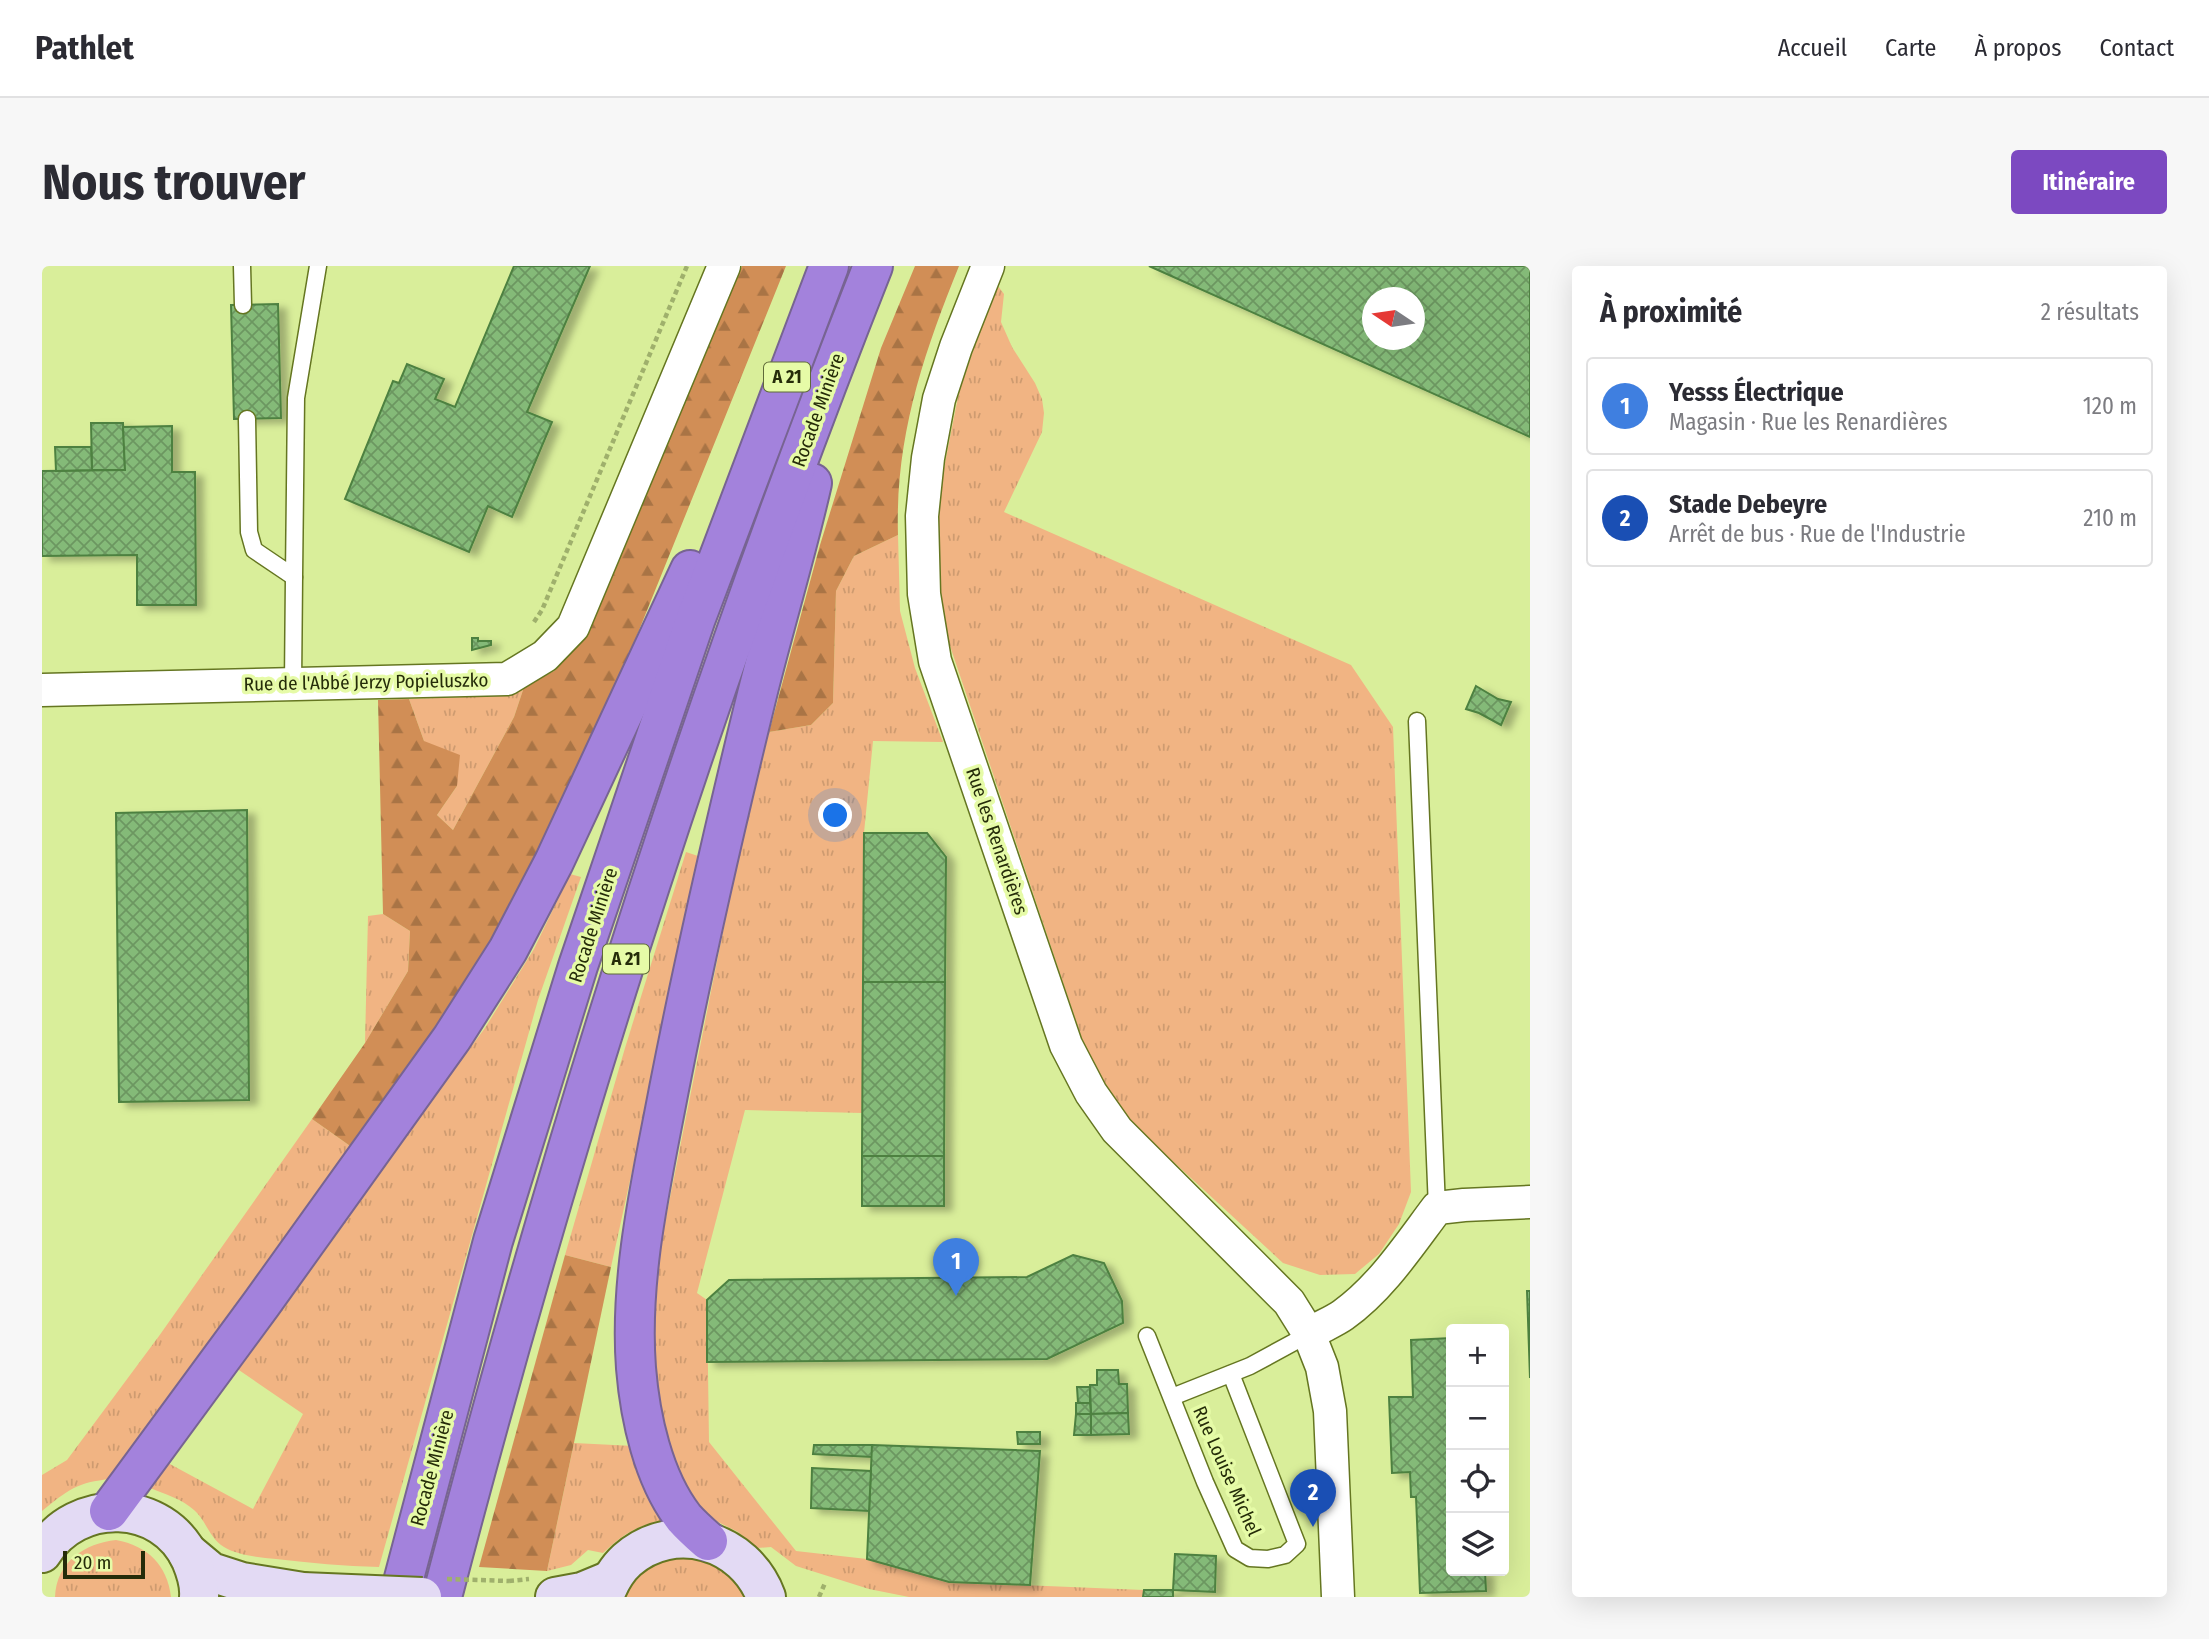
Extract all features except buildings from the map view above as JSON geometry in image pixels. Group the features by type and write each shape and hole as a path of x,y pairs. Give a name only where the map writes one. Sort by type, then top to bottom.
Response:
{"highway":[{"name":"Rocade Minière","path":"399,1597 493,1241 578,966 696,618 830,266"},
{"name":"Rocade Minière","path":"442,1597 549,1210 642,905 748,598 873,266"},
{"path":"708,1541 684,1518 668,1491 650,1449 641,1410 636,1367 635,1322 639,1261 687,996 751,719 799,538 846,332"},
{"path":"109,1511 444,1049 508,950 554,862 724,497 744,488"}],"main road":[{"path":"42,1553 60,1531 75,1521 91,1514 109,1511 132,1513 154,1521 173,1534 187,1552 211,1572 242,1581 303,1592 422,1597"},
{"path":"555,1597 607,1588 626,1560 648,1546 671,1539 708,1541 723,1547 787,1590"},
{"path":"187,1552 196,1571 199,1597"}],"street":[{"name":"Rue de l'Abbé Jerzy Popieluszko","path":"42,690 507,679 545,656 573,627 724,266"},
{"name":"Rue les Renardières","path":"988,266 939,399 929,458 922,516 924,594 935,661 1066,1045 1091,1093 1117,1130 1289,1302 1309,1334 1322,1367 1330,1411 1338,1597"},
{"path":"1309,1334 1342,1316 1364,1297 1404,1252 1437,1208 1530,1202"}],"lane":[{"path":"242,266 243,305"},
{"path":"293,684 296,398 318,266"},
{"path":"247,419 249,532 254,550 294,577"},
{"path":"1417,721 1437,1208"},
{"path":"1172,1397 1231,1374 1309,1334"},
{"name":"Rue Louise Michel","path":"1147,1336 1205,1482 1236,1549 1250,1558 1268,1559 1285,1555 1297,1544 1231,1374"}],"path":[{"path":"529,629 542,610 687,266"},
{"path":"787,1590 819,1597"}],"green space":[{"path":"742,266 786,266 558,831 492,946 353,1148 312,1119 365,1043 408,971 410,931 383,914 378,700 409,699 424,741 460,755 457,786 437,815 453,830 514,717 524,687 554,671 579,645"},
{"path":"915,266 959,266 923,365 906,431 898,499 898,535 854,556 836,591 833,703 811,725 769,732 820,545 881,348"},
{"path":"998,286 1004,294 1001,322 1012,347 1035,383 1042,399 1044,413 1042,432 1004,512 1351,665 1393,727 1411,1192 1399,1224 1379,1254 1355,1274 1320,1275 1283,1263 1128,1120 1102,1080 1082,1039 943,625 935,559 942,478 959,392"},
{"path":"898,535 900,611 915,668 943,742 873,741 864,833 862,1113 745,1110 697,1293 707,1300 709,1442 796,1551 867,1559 949,1582 1144,1590 1143,1597 909,1597 869,1589 796,1566 771,1547 757,1548 738,1532 710,1518 684,1498 660,1413 654,1364 653,1306 659,1253 732,886 769,732 811,725 833,703 836,591 854,556"},
{"path":"524,687 514,717 453,830 437,815 457,786 424,741 409,699 495,696"},
{"path":"686,852 701,857 611,1267 565,1255"},
{"path":"570,874 581,877 538,1000 379,1567 263,1558 230,1550 215,1539 198,1514 189,1506 150,1488 168,1463 253,1509 303,1414 233,1366 485,1028 534,949"},
{"path":"383,914 410,931 408,971 365,1043 368,916"},
{"path":"312,1119 353,1148 256,1277 111,1479 74,1488 42,1511 42,1475 67,1460 159,1336"},
{"path":"565,1255 611,1267 547,1571 479,1567"},
{"path":"574,1443 634,1446 664,1520 630,1532 603,1553 588,1550 571,1565 547,1571"},
{"path":"116,1540 138,1547 154,1559 165,1575 171,1597 55,1597 61,1574 74,1556 94,1545"},
{"path":"680,1555 719,1566 733,1578 744,1597 621,1597 633,1579 645,1568"}],"place":[{"name":"Yesss Électrique","path":"956,1296"},
{"name":"Stade Debeyre","path":"1313,1527"}]}
